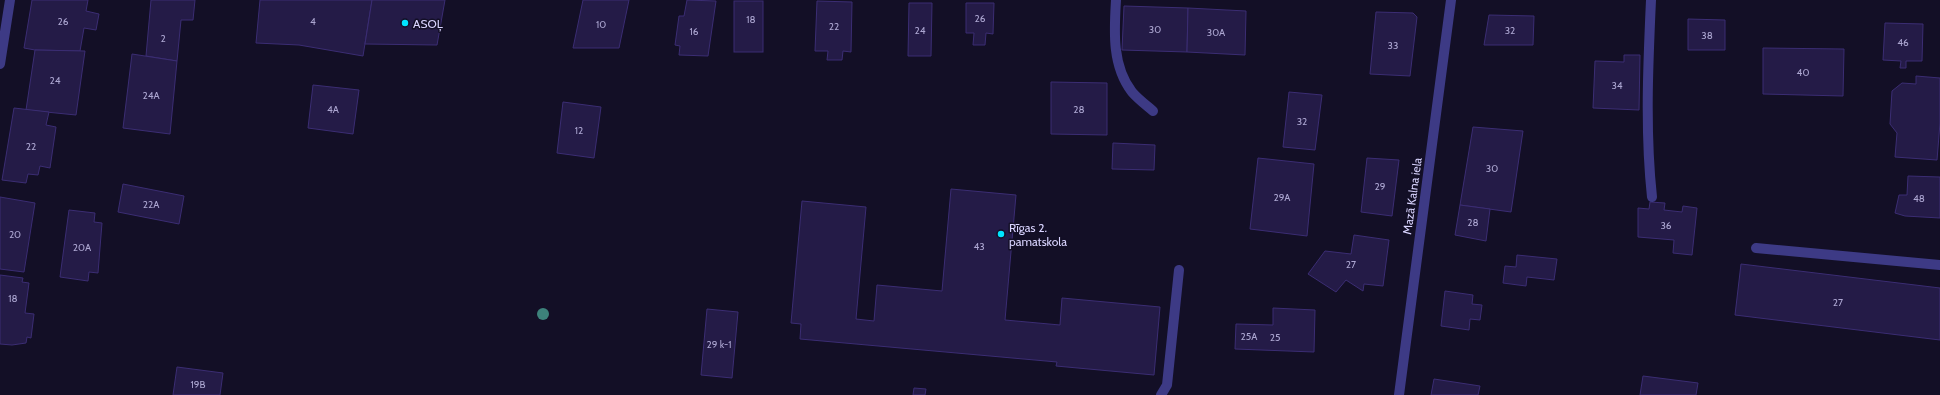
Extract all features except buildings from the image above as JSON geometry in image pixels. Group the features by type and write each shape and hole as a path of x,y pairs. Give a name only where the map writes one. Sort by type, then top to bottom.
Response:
{"street":[{"path":"0,64 10,0"},
{"path":"1116,0 1116,57 1120,73 1133,93 1153,111"},
{"name":"Mazā Kalna iela","path":"1399,395 1451,0"},
{"path":"1651,0 1648,143 1652,197"},
{"path":"1756,248 1940,265"},
{"path":"1161,395 1167,384 1179,270"}],"place":[{"name":"ASOĻ","path":"405,23"},
{"name":"Rīgas 2. pamatskola","path":"1001,234"}]}
